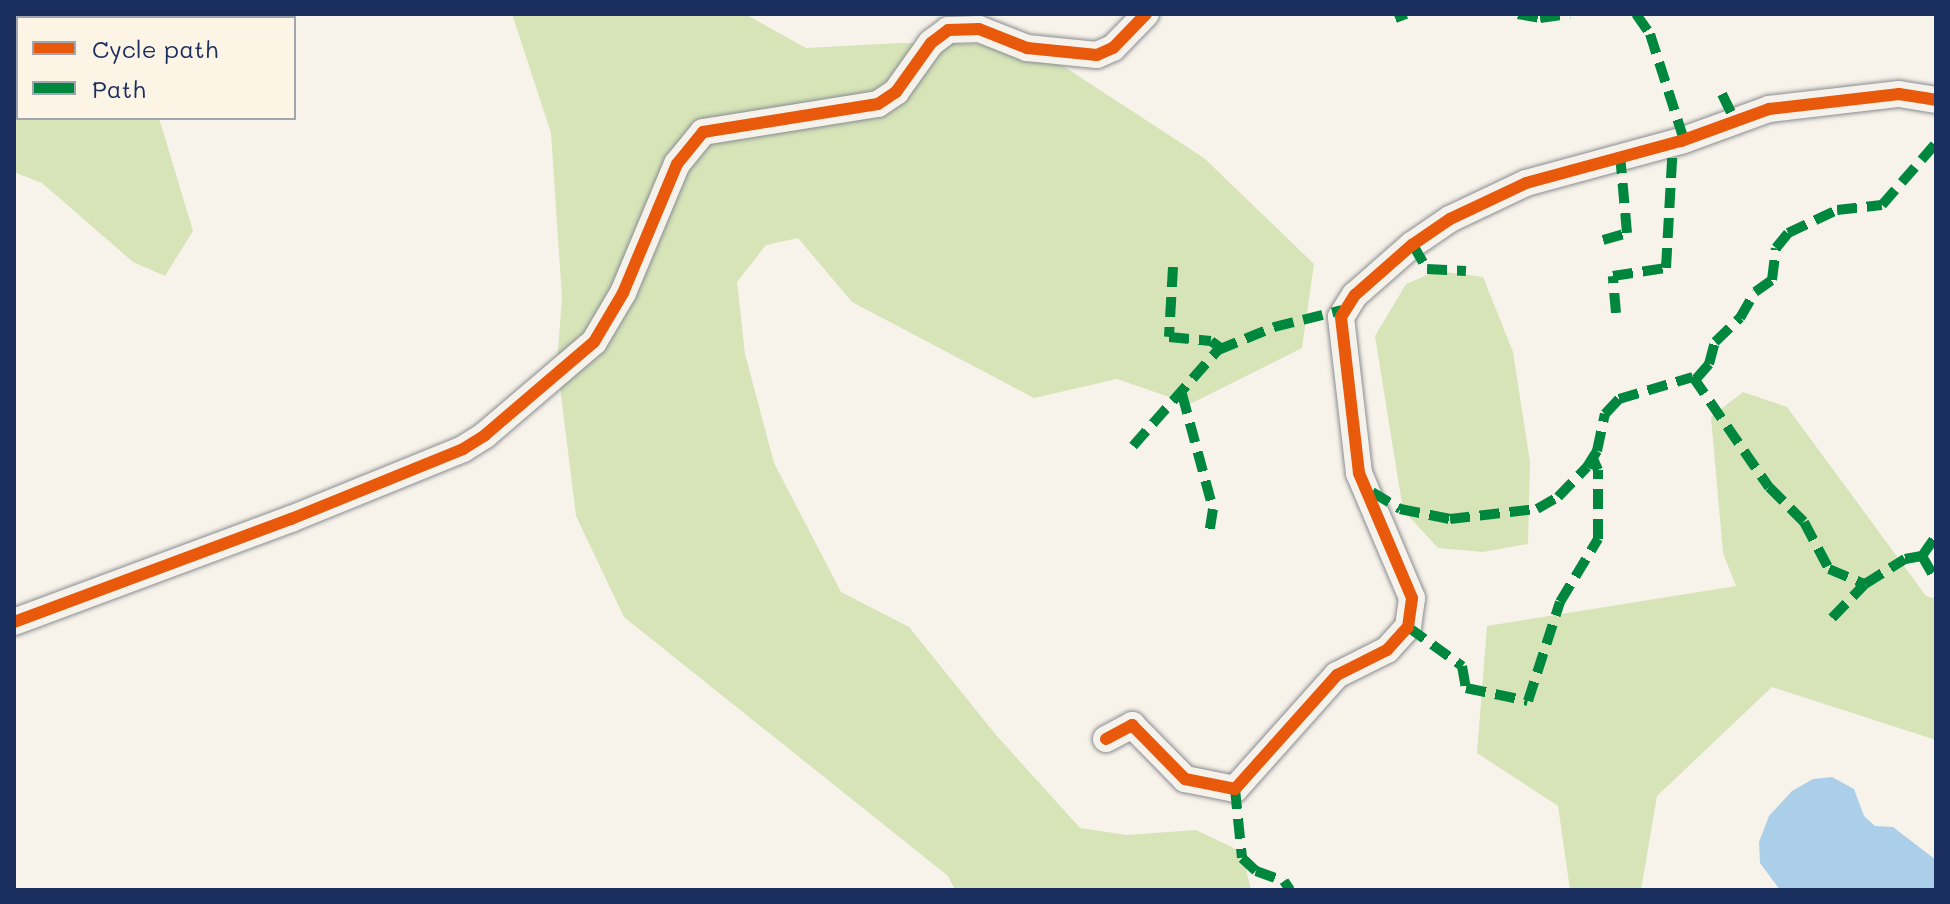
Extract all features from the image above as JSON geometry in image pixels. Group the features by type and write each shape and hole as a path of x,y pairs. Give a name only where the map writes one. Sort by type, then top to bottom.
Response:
{"street":[{"path":"14,622 317,508 463,449 485,435 599,335 623,293 677,164 703,132 878,104 896,92 931,43 948,30 979,29 1027,48 1097,55 1113,48 1146,14"},
{"path":"1106,739 1132,725 1185,779 1235,789 1337,675 1359,660 1387,650 1408,627 1412,598 1359,473 1341,317 1355,295 1412,245 1450,219 1526,183 1681,141 1769,109 1899,94 1936,100"}],"green space":[{"path":"14,14 24,16 16,16 16,120 160,120 193,231 165,276 133,262 42,183 14,172"},
{"path":"512,14 745,14 806,48 900,43 1031,45 1204,158 1314,264 1302,348 1190,404 1117,379 1034,398 852,302 798,238 766,245 737,282 745,354 774,463 841,592 909,627 996,735 1080,828 1127,835 1196,830 1242,852 1251,890 955,890 948,876 624,617 576,516 557,363 562,298 551,133"},
{"path":"1437,271 1483,277 1513,352 1530,462 1528,544 1483,552 1438,548 1403,510 1375,336 1406,284"},
{"path":"1743,392 1787,407 1926,596 1936,599 1936,740 1772,687 1657,796 1641,890 1570,890 1558,806 1477,753 1487,626 1736,586 1723,553 1711,417"}],"water":[{"path":"1832,777 1854,789 1864,816 1875,826 1893,827 1936,860 1936,890 1780,890 1760,863 1759,842 1769,816 1792,791 1813,779"}],"marked path":[{"path":"1395,18 1406,14"},
{"path":"1518,14 1540,18 1570,14"},
{"path":"1636,14 1650,34 1684,140"},
{"path":"1722,94 1735,121"},
{"path":"1616,313 1613,276 1666,268 1673,143"},
{"path":"1696,379 1709,364 1715,342 1740,318 1755,292 1772,280 1776,248 1788,233 1837,210 1882,205 1936,143"},
{"path":"1603,240 1627,233 1620,154"},
{"path":"1413,245 1427,269 1466,271"},
{"path":"1173,267 1169,337 1211,341 1222,349"},
{"path":"1133,446 1218,350 1274,327 1342,310"},
{"path":"1372,492 1400,509 1450,519 1537,509 1558,497 1587,467 1597,451 1605,414 1619,399 1693,377 1769,487 1804,522 1829,569 1865,584 1905,559 1922,556 1936,580"},
{"path":"1182,394 1213,509 1209,533"},
{"path":"1408,627 1462,666 1466,688 1528,701 1560,602 1598,539 1598,470 1593,459"},
{"path":"1922,556 1936,536"},
{"path":"1832,618 1865,584"},
{"path":"1235,789 1242,858 1256,871 1284,881 1290,890"}],"cycle path":[{"path":"14,622 291,519 463,449 485,435 594,342 623,293 677,164 703,132 878,104 896,92 931,43 948,30 979,29 1027,48 1097,55 1113,48 1146,14"},
{"path":"1106,739 1132,725 1185,779 1235,789 1337,675 1387,650 1408,627 1412,598 1359,473 1341,317 1355,295 1412,245 1450,219 1526,183 1681,141 1769,109 1899,94 1936,100"}]}
